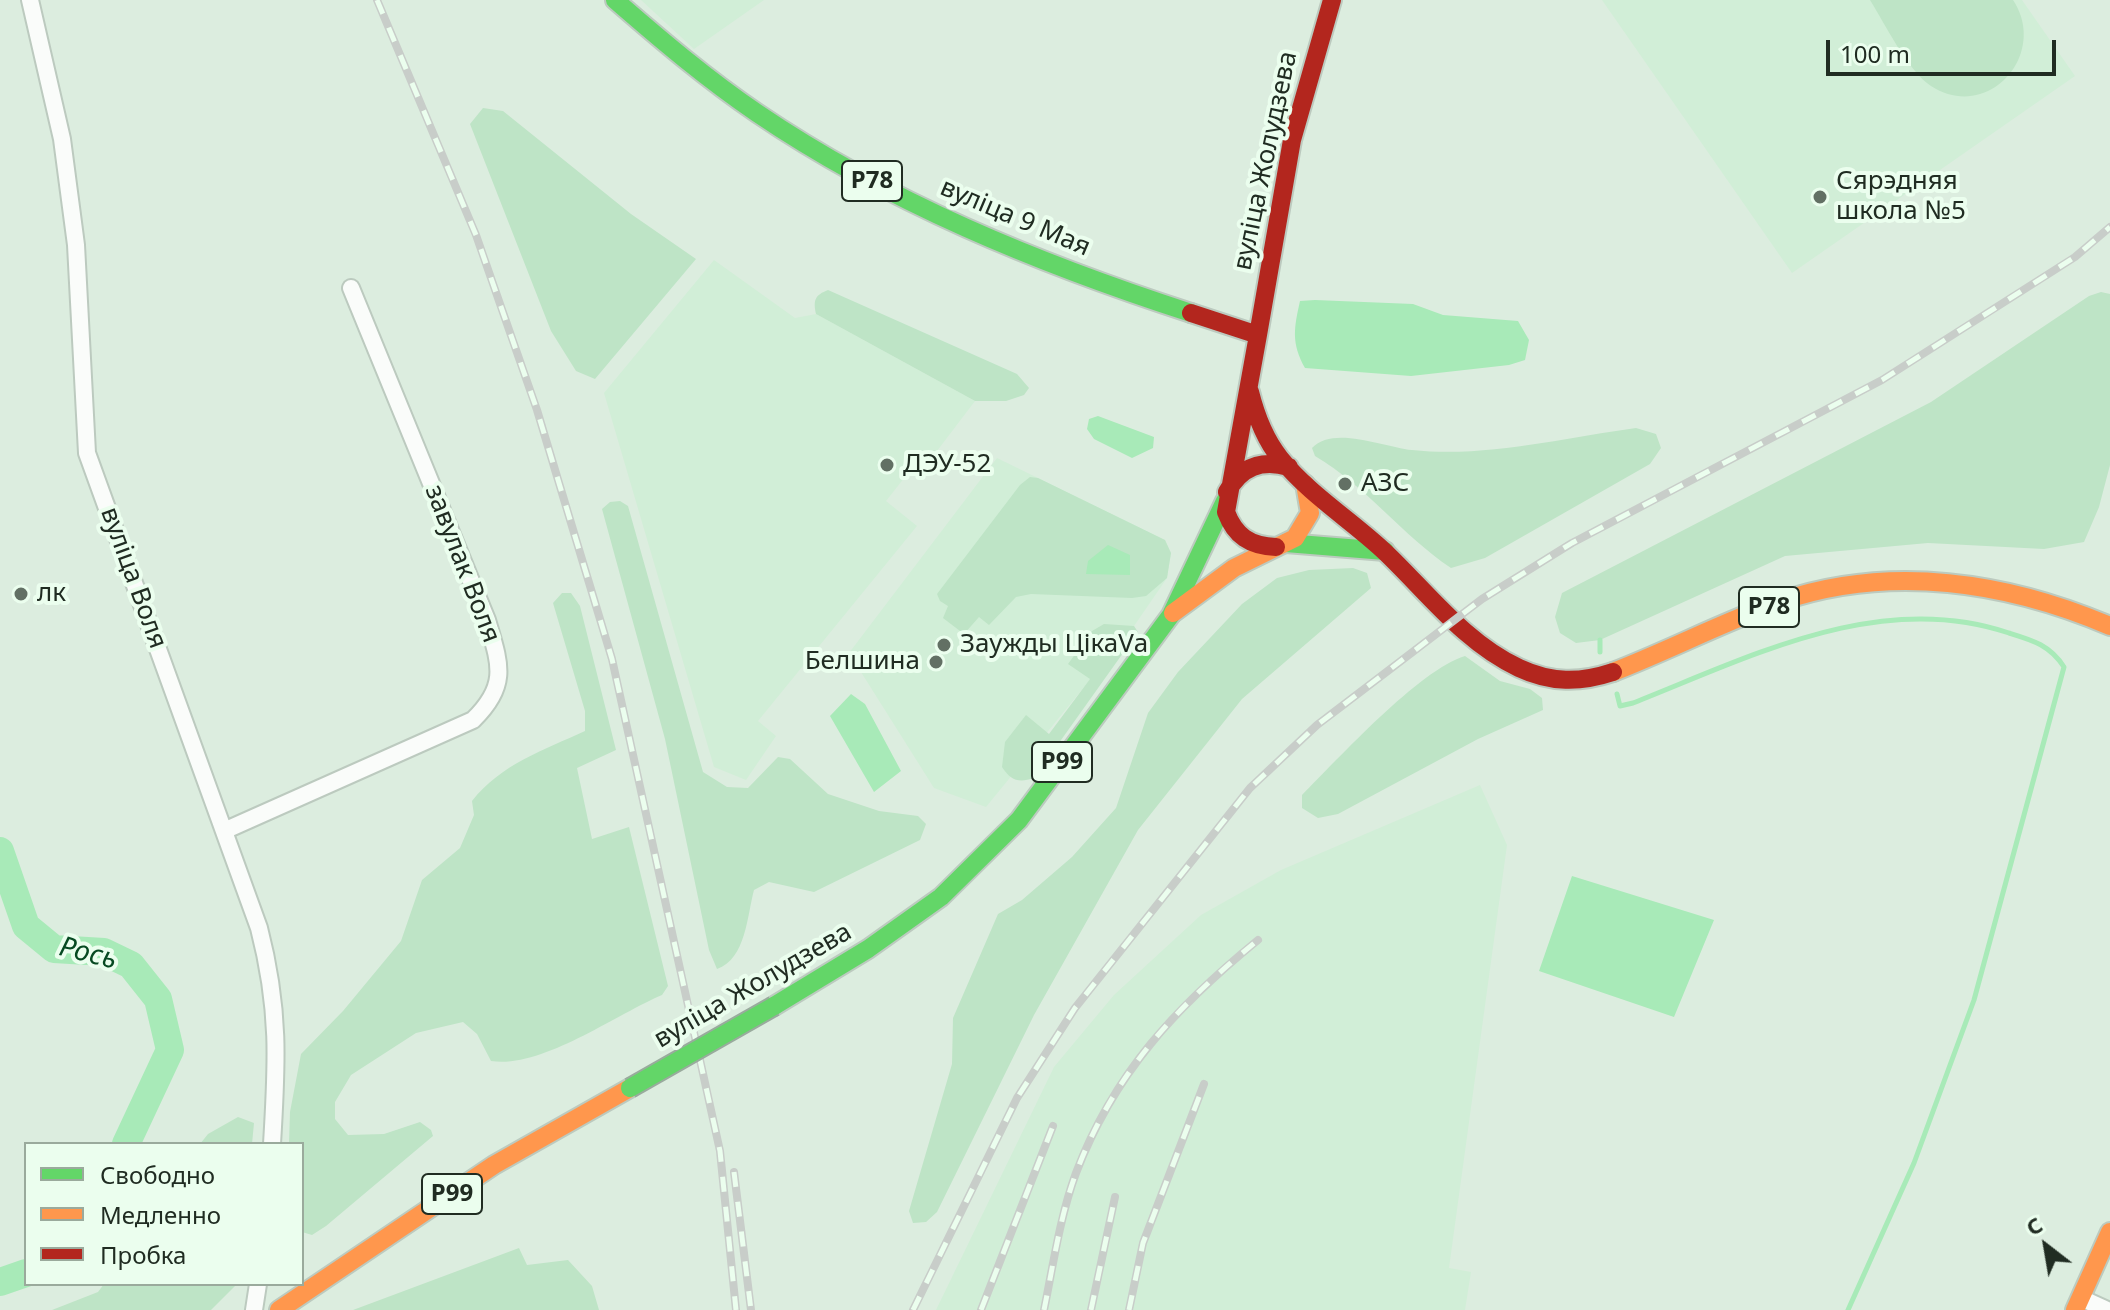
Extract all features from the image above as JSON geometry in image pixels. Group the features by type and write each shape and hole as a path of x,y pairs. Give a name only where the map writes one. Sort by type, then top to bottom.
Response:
{"main road":[{"name":"вуліца 9 Мая","path":"615,0 653,37 736,97 801,141 906,200 1029,255 1258,335"},
{"name":"вуліца Жолудзева","path":"1258,335 1292,140 1332,0"},
{"name":"Р78","path":"1226,496 1250,392 1258,335"},
{"name":"Р78","path":"1250,392 1259,430 1305,484 1385,551 1472,636 1502,660 1565,681 1620,669 1756,611 1826,589 1885,582 2006,590 2085,614 2110,626"},
{"path":"1289,467 1268,462 1247,467 1226,496 1229,523 1244,540 1265,547 1281,545 1385,551"},
{"path":"1281,545 1302,531 1310,513 1305,484"},
{"name":"Р99","path":"1171,615 1226,496"},
{"name":"Р99","path":"1171,615 1234,568 1281,545"},
{"name":"вуліца Жолудзева","path":"279,1310 494,1165 774,1006 868,949 941,897 1019,820 1171,615"},
{"path":"2078,1304 2110,1232"}],"street":[{"name":"вуліца Воля","path":"30,0 62,139 76,245 87,453 226,830 272,976 278,1045 272,1142"},
{"name":"завулак Воля","path":"226,830 473,720 489,704 499,686 498,658 487,620 351,288"},
{"path":"254,1310 258,1286"},
{"path":"2078,1304 2107,1310"}],"shaded area":[{"path":"641,0 764,0 694,49"},
{"name":"Сярэдняя школа №5","path":"1602,0 2022,0 2075,76 1792,273"},
{"path":"1870,0 2013,0 2022,21 2023,41 2018,61 2007,77 1991,89 1973,96 1952,95 1931,86 1914,70"},
{"path":"483,108 503,111 631,214 696,259 595,379 576,371 551,331 470,124"},
{"name":"ДЭУ-52","path":"714,260 795,318 816,314 975,401 937,451 920,458 886,501 917,526 758,721 776,736 746,780 714,767 604,393"},
{"path":"828,290 1017,374 1029,388 1024,395 1006,401 975,401 816,314 816,299"},
{"path":"2101,292 2110,294 2110,465 2099,507 2084,542 2044,549 1928,543 1785,556 1600,640 1576,643 1560,633 1555,617 1562,593 1931,402 2089,296"},
{"path":"1300,301 1413,304 1443,315 1518,321 1529,340 1525,360 1509,365 1411,376 1305,368 1296,343 1296,319"},
{"path":"1098,416 1154,437 1153,448 1132,458 1094,439 1087,429 1089,419"},
{"path":"1636,428 1656,434 1661,448 1650,464 1485,558 1451,568 1334,468 1315,456 1312,448 1321,441 1345,438 1412,450 1468,451 1524,446"},
{"path":"997,458 1165,540 1171,553 1167,578 1134,626 986,807 934,788 849,653"},
{"path":"1030,477 1038,478 1165,540 1171,553 1167,578 1146,596 1132,598 1031,594 1016,597 989,625 979,617 964,634 943,618 948,606 940,601 937,594 1020,485"},
{"path":"620,501 628,506 703,772 727,787 748,788 778,757 790,759 828,794 879,811 918,816 926,824 920,840 814,892 769,882 754,890 740,946 727,964 717,969 709,950 665,739 602,509 610,502"},
{"path":"1108,545 1130,555 1130,575 1086,574 1088,561"},
{"path":"1353,568 1367,573 1371,588 1242,699 1138,830 1034,1015 937,1212 926,1222 913,1223 909,1211 952,1064 953,1018 998,914 1022,900 1072,857 1116,808 1148,713 1178,672 1242,604 1277,578 1309,570"},
{"path":"562,593 571,593 580,606 616,750 577,768 592,839 629,827 668,986 662,995 555,1049 532,1057 491,1061 477,1034 463,1022 416,1033 351,1075 335,1102 335,1119 348,1135 384,1134 420,1122 431,1130 433,1136 326,1226 312,1235 304,1233 304,1142 289,1142 290,1112 301,1054 343,1011 401,941 422,880 460,848 474,815 472,801 510,768 585,731 585,711 553,603"},
{"path":"1104,624 1134,626 1138,632 1034,778 1012,778 1002,767 1005,742 1026,715 1049,734 1090,679 1068,664 1092,631"},
{"path":"1465,656 1500,681 1530,689 1542,698 1543,710 1478,739 1338,814 1318,818 1302,808 1302,795 1380,717 1425,679"},
{"path":"851,694 865,704 901,771 874,792 830,716"},
{"path":"1480,785 1507,845 1449,1268 1471,1272 1465,1310 936,1310 1054,1067 1114,995 1201,915 1281,870"},
{"path":"1572,876 1714,920 1674,1017 1539,971"},
{"path":"238,1117 254,1123 252,1142 202,1142 208,1134"},
{"path":"519,1248 527,1265 568,1260 592,1286 599,1310 353,1310"},
{"path":"102,1286 235,1286 211,1310 52,1310 98,1292"}],"waterway":[{"path":"1617,694 1620,706 1633,703 1723,666 1816,634 1864,624 1912,619 1961,621 2033,641 2047,648 2064,667 1974,1000 1914,1163 1848,1310"},
{"path":"1600,640 1600,652"},
{"name":"Рось","path":"0,851 26,926 54,949 104,952 131,965 158,999 170,1050 127,1142"},
{"name":"Рось","path":"0,1282 24,1274"}],"railway":[{"path":"377,0 476,235 537,410 612,659 720,1151 736,1310"},
{"path":"913,1310 1017,1098 1075,1008 1250,788 1317,725 1482,599 1572,543 1882,380 2075,257 2110,227"},
{"path":"1044,1310 1070,1189 1091,1137 1109,1104 1150,1044 1174,1017 1258,940"},
{"path":"1129,1310 1143,1243 1204,1084"},
{"path":"981,1310 1053,1126"},
{"path":"734,1172 751,1310"},
{"path":"1091,1310 1115,1197"}],"traffic: fast":[{"path":"615,0 738,100 859,175 1022,252 1191,313"},
{"path":"774,1006 868,949 941,897 1019,820 1171,615 1225,501"},
{"path":"1286,543 1385,551"},
{"path":"630,1088 774,1006"}],"traffic: slow":[{"path":"1173,613 1234,568 1295,538 1310,513 1305,484"},
{"path":"1613,672 1782,601 1865,583 1907,581 1990,589 2031,598 2110,626"},
{"path":"279,1310 494,1165 630,1088"},
{"path":"2075,1310 2110,1232"}],"traffic: jam":[{"path":"1258,335 1292,140 1332,0"},
{"path":"1191,313 1258,335 1226,512 1245,538 1276,547"},
{"path":"1250,392 1265,435 1292,471 1317,496 1385,552 1481,645 1519,668 1554,679 1577,680 1613,672"},
{"path":"1227,492 1239,476 1253,467 1269,464 1289,467"}],"place":[{"name":"Сярэдняя школа №5","path":"1820,197"},
{"name":"ДЭУ-52","path":"887,465"},
{"name":"АЗС","path":"1345,484"},
{"name":"лк","path":"21,594"},
{"name":"Заужды ЦікаVа","path":"944,645"},
{"name":"Белшина","path":"936,662"}]}
